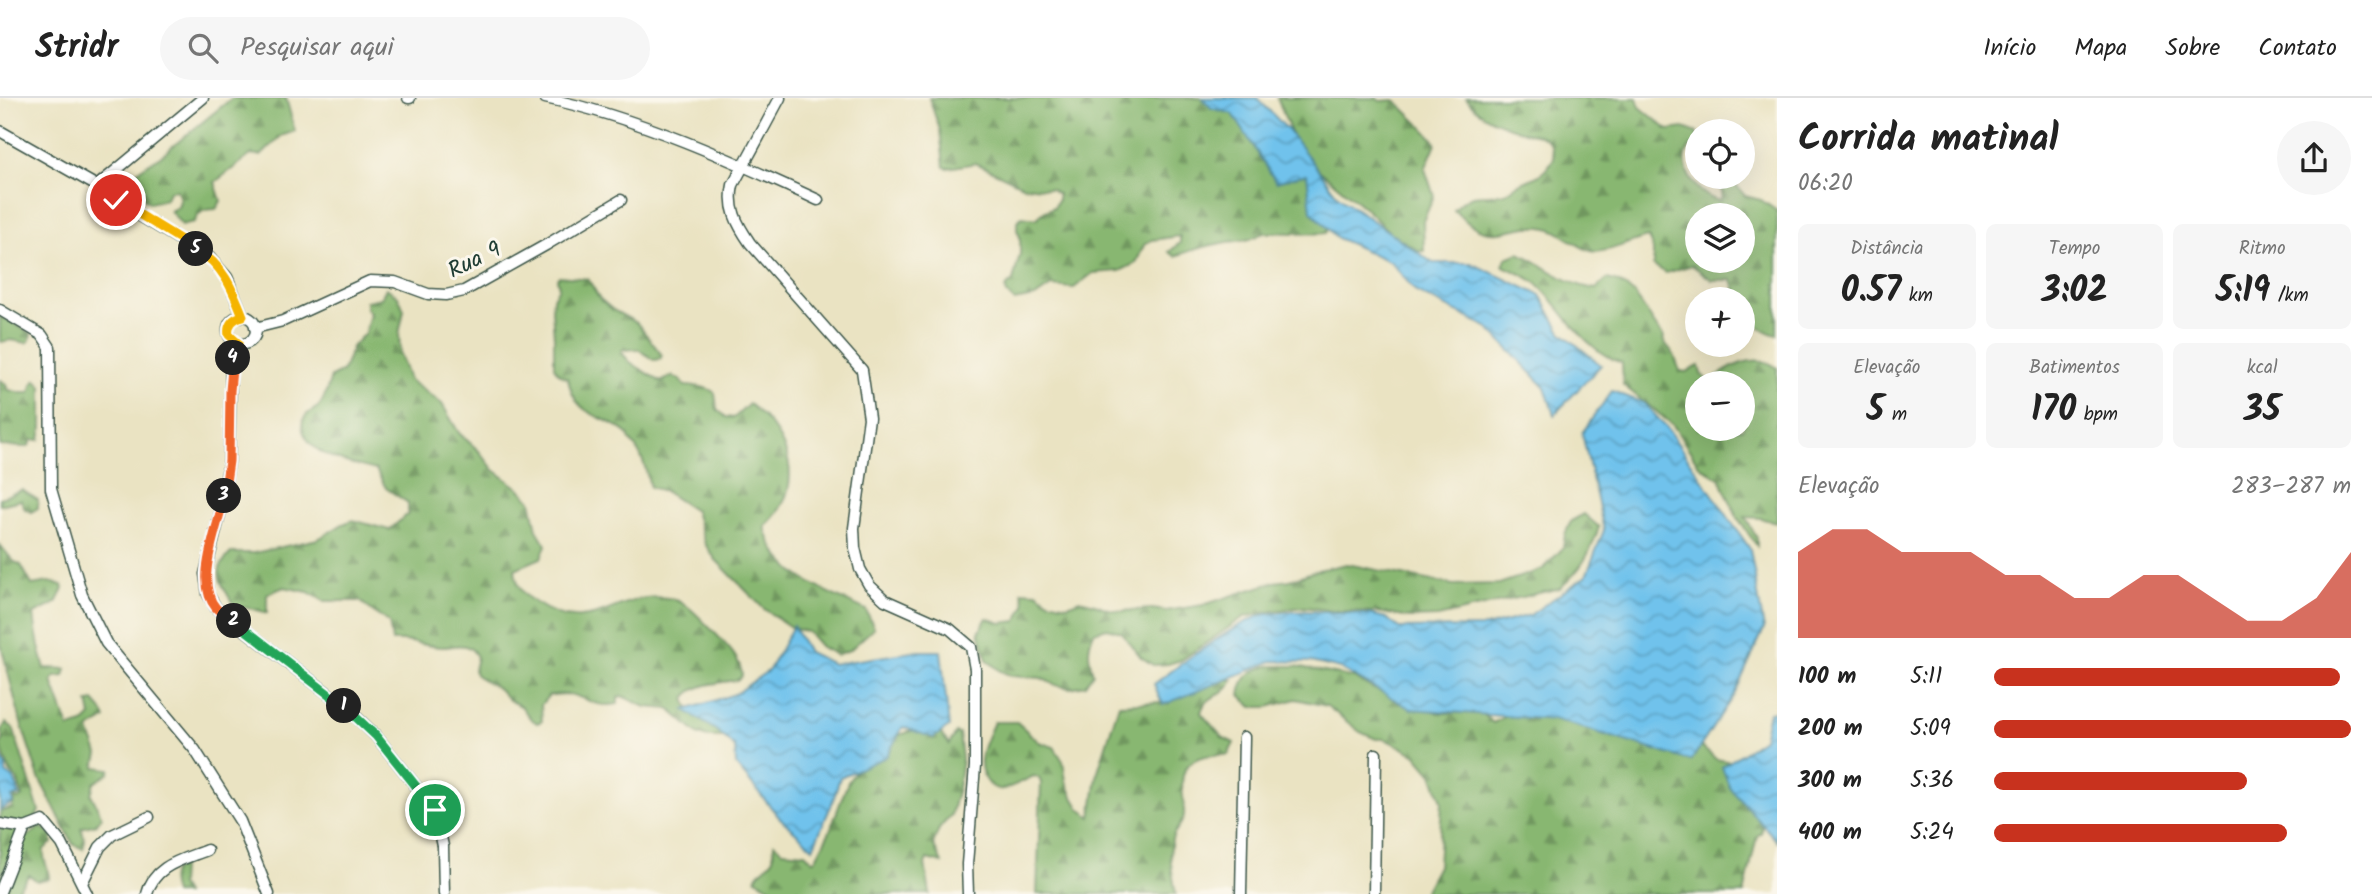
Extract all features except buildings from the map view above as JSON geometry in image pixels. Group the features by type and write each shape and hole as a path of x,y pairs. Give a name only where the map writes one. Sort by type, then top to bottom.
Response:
{"street":[{"path":"97,186 203,98"},
{"path":"545,98 618,118 744,165 818,200"},
{"path":"780,98 733,185 730,200 740,227 750,243 862,370 869,418 854,528 860,569 869,585 885,600 950,628 971,647 975,668 975,766 967,864 968,894"},
{"path":"0,131 97,186 130,210 209,257 227,277 243,316 251,320 256,328 251,340 243,344 229,335 229,326 234,319 243,316"},
{"name":"Rua 9","path":"256,328 283,321 370,281 395,282 428,293 446,295 464,291 621,200"},
{"path":"0,310 42,335 50,347 51,489 82,595 106,643 195,750 240,821 269,894"},
{"path":"238,343 231,361 229,461 221,510 205,574 208,594 216,608 346,707 376,736 435,810 443,846 444,894"},
{"path":"1241,894 1244,737"},
{"path":"1374,894 1376,754"},
{"path":"82,883 100,847 112,835 149,817"},
{"path":"0,824 25,828 43,821 53,831 87,894"},
{"path":"0,892 25,828"},
{"path":"147,894 149,884 159,871 207,850"}],"green space":[{"path":"232,98 286,98 295,131 281,136 261,156 252,154 215,182 221,201 216,209 202,211 194,222 182,225 170,211 178,207 180,200 177,190 169,191 166,199 150,203 128,186 136,172 162,155"},
{"path":"929,98 1215,98 1294,140 1277,98 1395,100 1436,143 1425,169 1434,196 1423,221 1424,251 1419,251 1390,233 1365,208 1315,167 1330,225 1326,233 1265,233 1248,240 1210,245 1175,256 1169,252 1180,243 1180,236 1152,240 1144,245 1136,263 1120,271 1093,273 1074,288 1051,286 1035,297 1014,301 1005,288 1013,281 1020,254 1017,221 1022,217 1036,219 1054,207 1058,194 1051,189 1024,186 976,163 944,167 940,130"},
{"path":"1466,98 1637,98 1640,107 1668,130 1685,128 1685,189 1698,189 1721,201 1720,189 1739,189 1745,196 1761,200 1777,211 1777,335 1755,324 1755,287 1734,287 1732,280 1712,280 1703,273 1755,273 1755,203 1685,203 1685,267 1666,273 1653,265 1653,250 1648,237 1597,252 1586,249 1548,228 1490,232 1468,223 1454,210 1467,198 1507,192 1540,175 1554,158 1551,146 1544,137 1499,123 1478,111"},
{"path":"1519,253 1585,287 1596,289 1607,279 1618,282 1634,294 1664,337 1663,340 1673,353 1680,371 1685,372 1685,441 1755,441 1755,371 1725,371 1751,361 1769,363 1777,368 1777,523 1745,517 1757,538 1757,546 1737,517 1720,479 1699,465 1673,425 1623,385 1622,363 1609,358 1586,340 1537,284 1503,266 1506,258"},
{"path":"559,276 588,279 600,299 613,310 637,323 662,355 660,359 654,360 638,349 622,350 630,362 661,382 672,376 685,386 712,391 715,393 717,409 726,417 734,418 749,404 775,431 789,462 790,478 778,511 765,526 779,557 791,569 819,588 866,610 874,628 850,650 836,655 821,647 808,632 792,628 764,609 716,560 705,544 695,511 664,491 650,487 639,452 628,434 584,409 577,402 568,378 560,375 554,367 552,310 553,298 559,287"},
{"path":"386,288 398,296 404,310 399,334 400,354 409,380 442,404 459,433 479,451 494,470 531,501 537,530 546,545 541,558 515,569 518,585 523,593 556,613 573,617 589,616 650,597 668,598 688,607 728,647 741,669 742,676 738,680 695,689 685,698 695,716 725,729 729,737 699,735 669,709 646,707 622,696 618,697 618,704 603,705 567,694 549,695 541,705 542,721 537,723 521,706 477,676 474,670 477,657 469,648 462,645 437,647 392,641 389,622 360,601 324,601 308,592 284,587 267,594 267,613 247,607 239,609 232,602 222,584 220,574 223,562 231,553 254,553 318,539 353,520 389,530 408,514 408,503 386,488 376,470 325,454 309,442 302,427 306,415 323,401 331,377 343,371 352,347 365,333 370,314 366,301 381,298"},
{"path":"0,316 31,333 30,340 27,343 11,340 0,342"},
{"path":"0,380 9,390 21,393 30,393 36,380 42,386 40,440 32,440 28,447 0,446"},
{"path":"22,490 38,500 38,508 31,512 25,509 21,500 0,505 0,498"},
{"path":"1584,514 1599,527 1584,561 1560,588 1438,617 1409,618 1378,612 1304,607 1273,611 1244,617 1181,660 1153,665 1141,657 1121,632 1107,628 1094,632 1090,642 1093,673 1085,685 1070,688 1041,678 1012,676 1000,671 987,660 979,632 987,618 1001,623 1017,621 1025,605 1022,591 1037,592 1049,601 1067,605 1080,600 1122,611 1166,611 1203,605 1274,582 1347,564 1453,585 1499,584 1543,569 1563,548 1571,521"},
{"path":"0,545 13,561 21,565 32,585 49,582 62,585 63,589 56,603 34,614 45,668 66,669 64,676 55,677 52,681 69,728 83,724 91,716 88,702 94,701 106,718 89,730 98,754 95,767 110,769 109,773 94,783 91,794 102,817 96,824 81,828 85,840 83,849 73,844 39,778 21,723 0,641"},
{"path":"1267,666 1296,666 1354,678 1374,689 1439,713 1481,712 1493,723 1516,711 1700,746 1716,759 1731,762 1764,820 1761,833 1757,836 1744,894 1423,894 1438,866 1442,801 1432,774 1415,754 1385,739 1376,739 1360,732 1327,706 1296,699 1268,707 1252,707 1240,695 1243,683 1251,673"},
{"path":"1233,680 1226,689 1206,702 1201,713 1222,737 1234,743 1228,755 1201,757 1185,769 1182,785 1184,815 1171,846 1176,894 1037,894 1041,783 1039,778 1034,776 1002,789 988,783 983,774 981,759 994,722 1017,722 1039,742 1054,747 1063,761 1066,781 1073,797 1080,809 1091,817 1098,771 1119,704 1160,702 1206,683"},
{"path":"6,723 13,728 39,811 28,822 0,821 0,812 12,808 15,798 23,796 0,745 3,741 2,729"},
{"path":"921,728 938,730 949,744 956,733 959,734 962,759 951,815 939,829 933,844 942,863 927,859 925,864 930,894 783,894 756,879 773,860 774,843 783,851 805,853 815,860 829,833 848,782 857,769 896,736"},
{"path":"41,827 52,835 52,843 44,849 49,879 37,881 29,875 19,888 19,894 5,894 23,839"},
{"path":"0,828 20,830 0,881"},
{"path":"181,867 180,885 185,894 174,894 172,874"}],"water":[{"path":"1203,98 1257,98 1288,130 1338,196 1433,263 1471,263 1540,295 1561,332 1601,365 1554,415 1545,387 1487,327 1416,292 1391,262 1337,238 1311,211 1307,174 1276,182 1233,114 1211,108"},
{"path":"1612,391 1644,403 1667,428 1750,549 1764,629 1735,693 1691,761 1556,720 1411,709 1341,669 1311,662 1272,661 1163,705 1154,684 1210,644 1256,617 1281,613 1332,612 1370,614 1386,618 1399,628 1486,627 1530,615 1586,576 1604,530 1582,433"},
{"path":"793,626 808,652 833,664 918,651 941,651 949,727 933,738 903,727 886,757 840,777 813,848 779,817 736,765 735,747 717,731 685,710 735,694 769,670"},
{"path":"1777,711 1777,841 1730,788 1722,767 1763,739 1769,712"},
{"path":"0,754 6,773 14,779 20,795 12,797 13,803 0,810"}],"route":[{"path":"116,200 209,257 227,277 243,316 234,319 228,330 231,338 238,343 231,361 229,461 221,510 205,574 208,594 216,608 346,707 376,736 435,810"}]}
